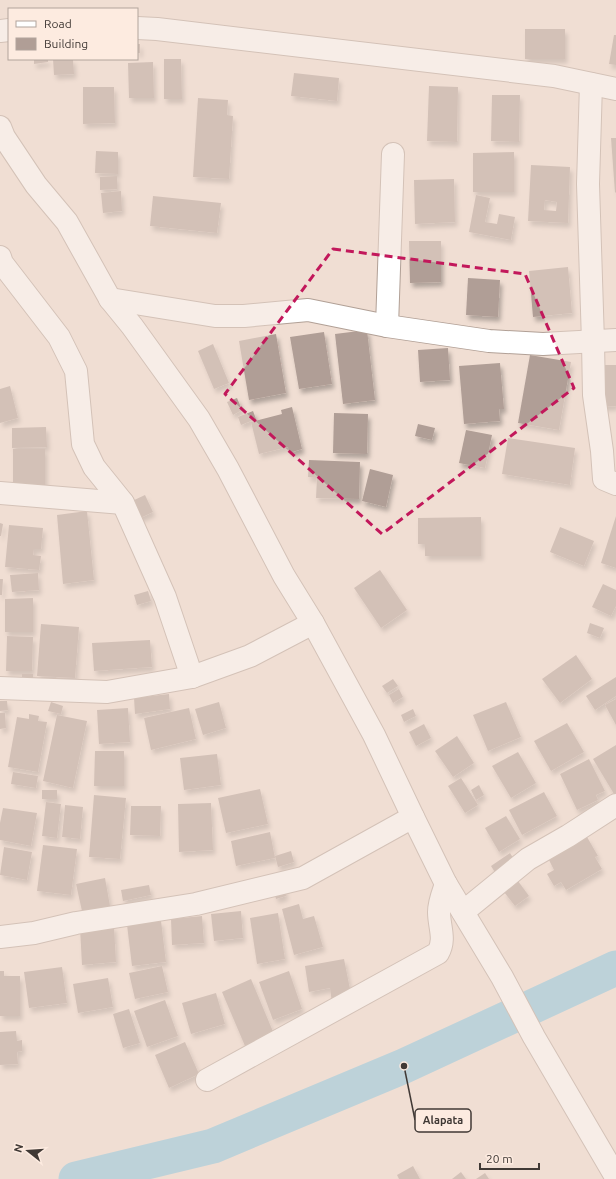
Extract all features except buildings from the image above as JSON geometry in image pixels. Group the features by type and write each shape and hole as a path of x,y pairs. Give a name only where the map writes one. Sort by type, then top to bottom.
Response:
{"street":[{"path":"138,28 554,76 616,89"},
{"path":"591,84 588,184 594,395 602,451 604,479 616,484"},
{"path":"0,159 2,132"},
{"path":"2,132 36,185 67,222 110,299 132,326 199,418 228,469 284,576 313,623 374,734 446,884 502,977 534,1037 616,1177"},
{"path":"387,326 393,154"},
{"path":"0,257 2,263 59,337 76,371 83,444 94,467 123,503 165,597 192,677"},
{"path":"110,299 215,316 244,316 308,310 387,326 489,341 543,344 616,340"},
{"path":"0,493 123,503"},
{"path":"0,688 107,692 192,677 250,656 313,623"},
{"path":"463,912 528,859 568,836 616,805"},
{"path":"0,937 34,933 76,923 196,904 304,878 413,817"},
{"path":"207,1080 438,953 442,941 439,913 440,903 446,884"}],"highlighted area":[{"path":"333,249 525,274 574,388 382,534 225,394"}],"waterway":[{"path":"76,1179 213,1146 404,1066 616,968"}],"place":[{"name":"Alapata","path":"404,1066"}]}
